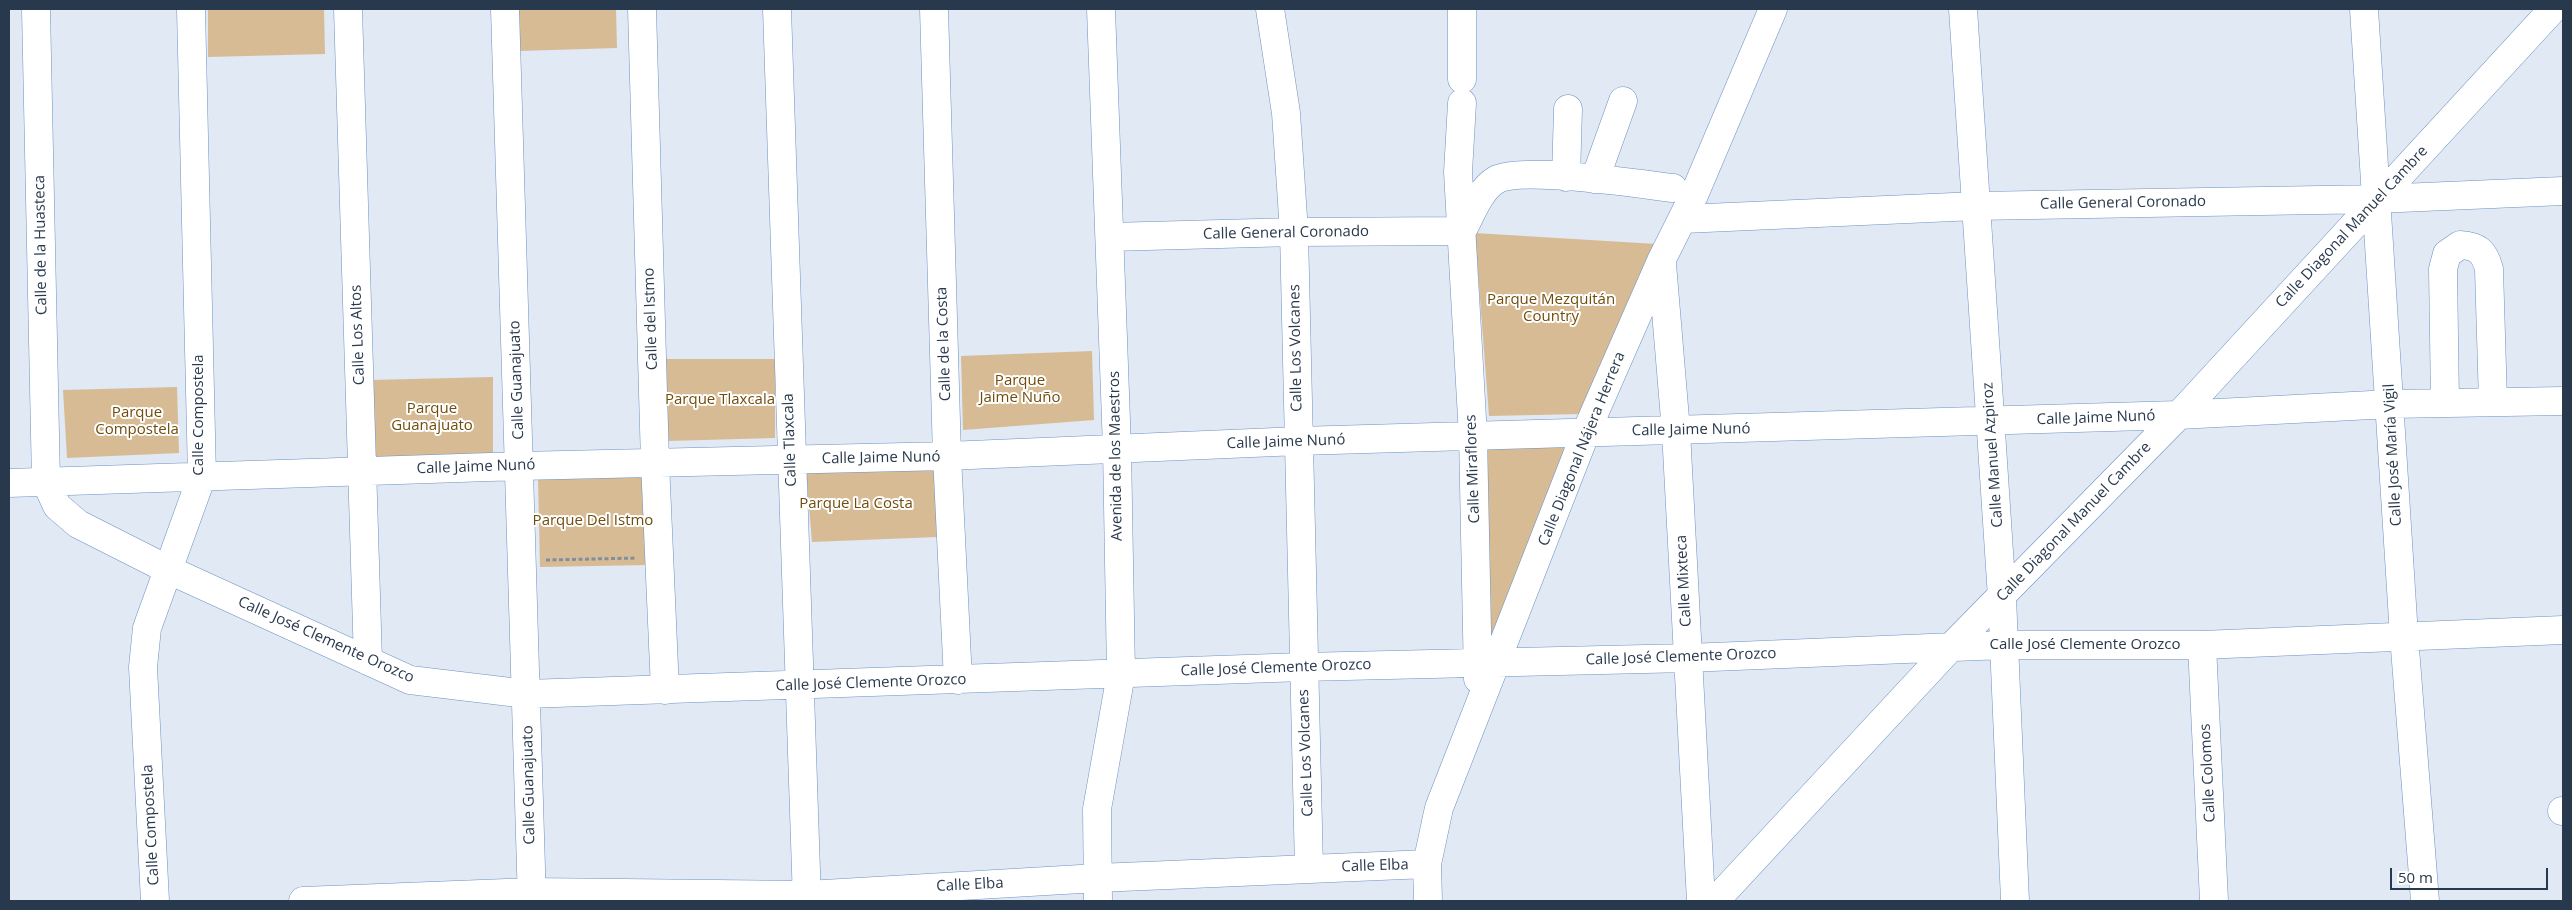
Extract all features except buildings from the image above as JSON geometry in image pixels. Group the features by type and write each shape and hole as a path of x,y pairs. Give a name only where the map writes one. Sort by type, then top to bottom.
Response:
{"street":[{"name":"Calle de la Huasteca","path":"36,9 46,482"},
{"name":"Calle Compostela","path":"155,901 143,667 147,628 202,476 191,9"},
{"name":"Calle Los Altos","path":"348,9 368,660"},
{"name":"Calle Guanajuato","path":"505,9 532,897"},
{"name":"Calle del Istmo","path":"642,9 655,462 665,690"},
{"name":"Calle Tlaxcala","path":"777,9 807,898"},
{"name":"Calle de la Costa","path":"934,9 947,456 958,680"},
{"name":"Avenida de los Maestros","path":"1098,890 1097,809 1121,674 1117,448 1101,9"},
{"name":"Calle Los Volcanes","path":"1270,9 1286,113 1294,232 1309,869"},
{"name":"Calle Miraflores","path":"1462,9 1462,91 1458,172 1488,662"},
{"name":"Calle Diagonal Nájera Herrera","path":"1428,901 1427,864 1439,808 1478,708 1488,662 1586,432 1661,261 1683,219 1773,9"},
{"name":"Calle Manuel Azpiroz","path":"1963,9 2002,597 2015,901"},
{"name":"Calle José María Vigil","path":"2364,9 2391,404 2404,636 2425,901"},
{"name":"Calle Diagonal Manuel Cambre","path":"1715,901 1951,647 2179,415 2553,9"},
{"path":"1595,179 1623,101"},
{"path":"1566,177 1568,109"},
{"path":"1462,230 1485,189 1497,180 1512,176 1595,179 1672,188"},
{"name":"Calle General Coronado","path":"1683,219 1976,206 2377,199 2563,191"},
{"name":"Calle General Coronado","path":"1110,238 1294,232 1462,230"},
{"path":"2445,403 2444,269 2447,254 2460,245 2475,246 2484,253 2489,269 2493,402"},
{"name":"Calle Mixteca","path":"1661,261 1676,431 1701,901"},
{"name":"Calle Jaime Nunó","path":"9,483 655,462 947,456 1298,441 2179,415 2391,404 2563,401"},
{"name":"Calle José Clemente Orozco","path":"46,482 56,506 78,524 169,570 410,680 527,694 1303,667 1688,658 2004,645 2202,646 2563,630"},
{"name":"Calle Colomos","path":"2202,646 2214,901"},
{"name":"Calle Elba","path":"303,901 532,897 807,898 1098,890 1309,869 1427,864"}],"path":[{"path":"522,560 659,558"}],"green space":[{"path":"208,9 324,9 325,54 208,57"},
{"path":"517,9 616,9 617,48 519,51"},
{"name":"Parque Mezquitán Country","path":"1475,233 1656,244 1580,414 1489,416"},
{"name":"Parque Jaime Nuño","path":"1092,351 1094,420 963,430 961,356"},
{"name":"Parque Tlaxcala","path":"665,359 775,359 775,438 668,441"},
{"name":"Parque Guanajuato","path":"493,377 493,455 372,458 371,380"},
{"name":"Parque Compostela","path":"177,387 179,453 67,458 63,390"},
{"path":"1573,442 1486,655 1488,445"},
{"name":"Parque La Costa","path":"936,464 937,537 812,542 806,470"},
{"name":"Parque Del Istmo","path":"644,475 648,565 540,567 538,477"}]}
